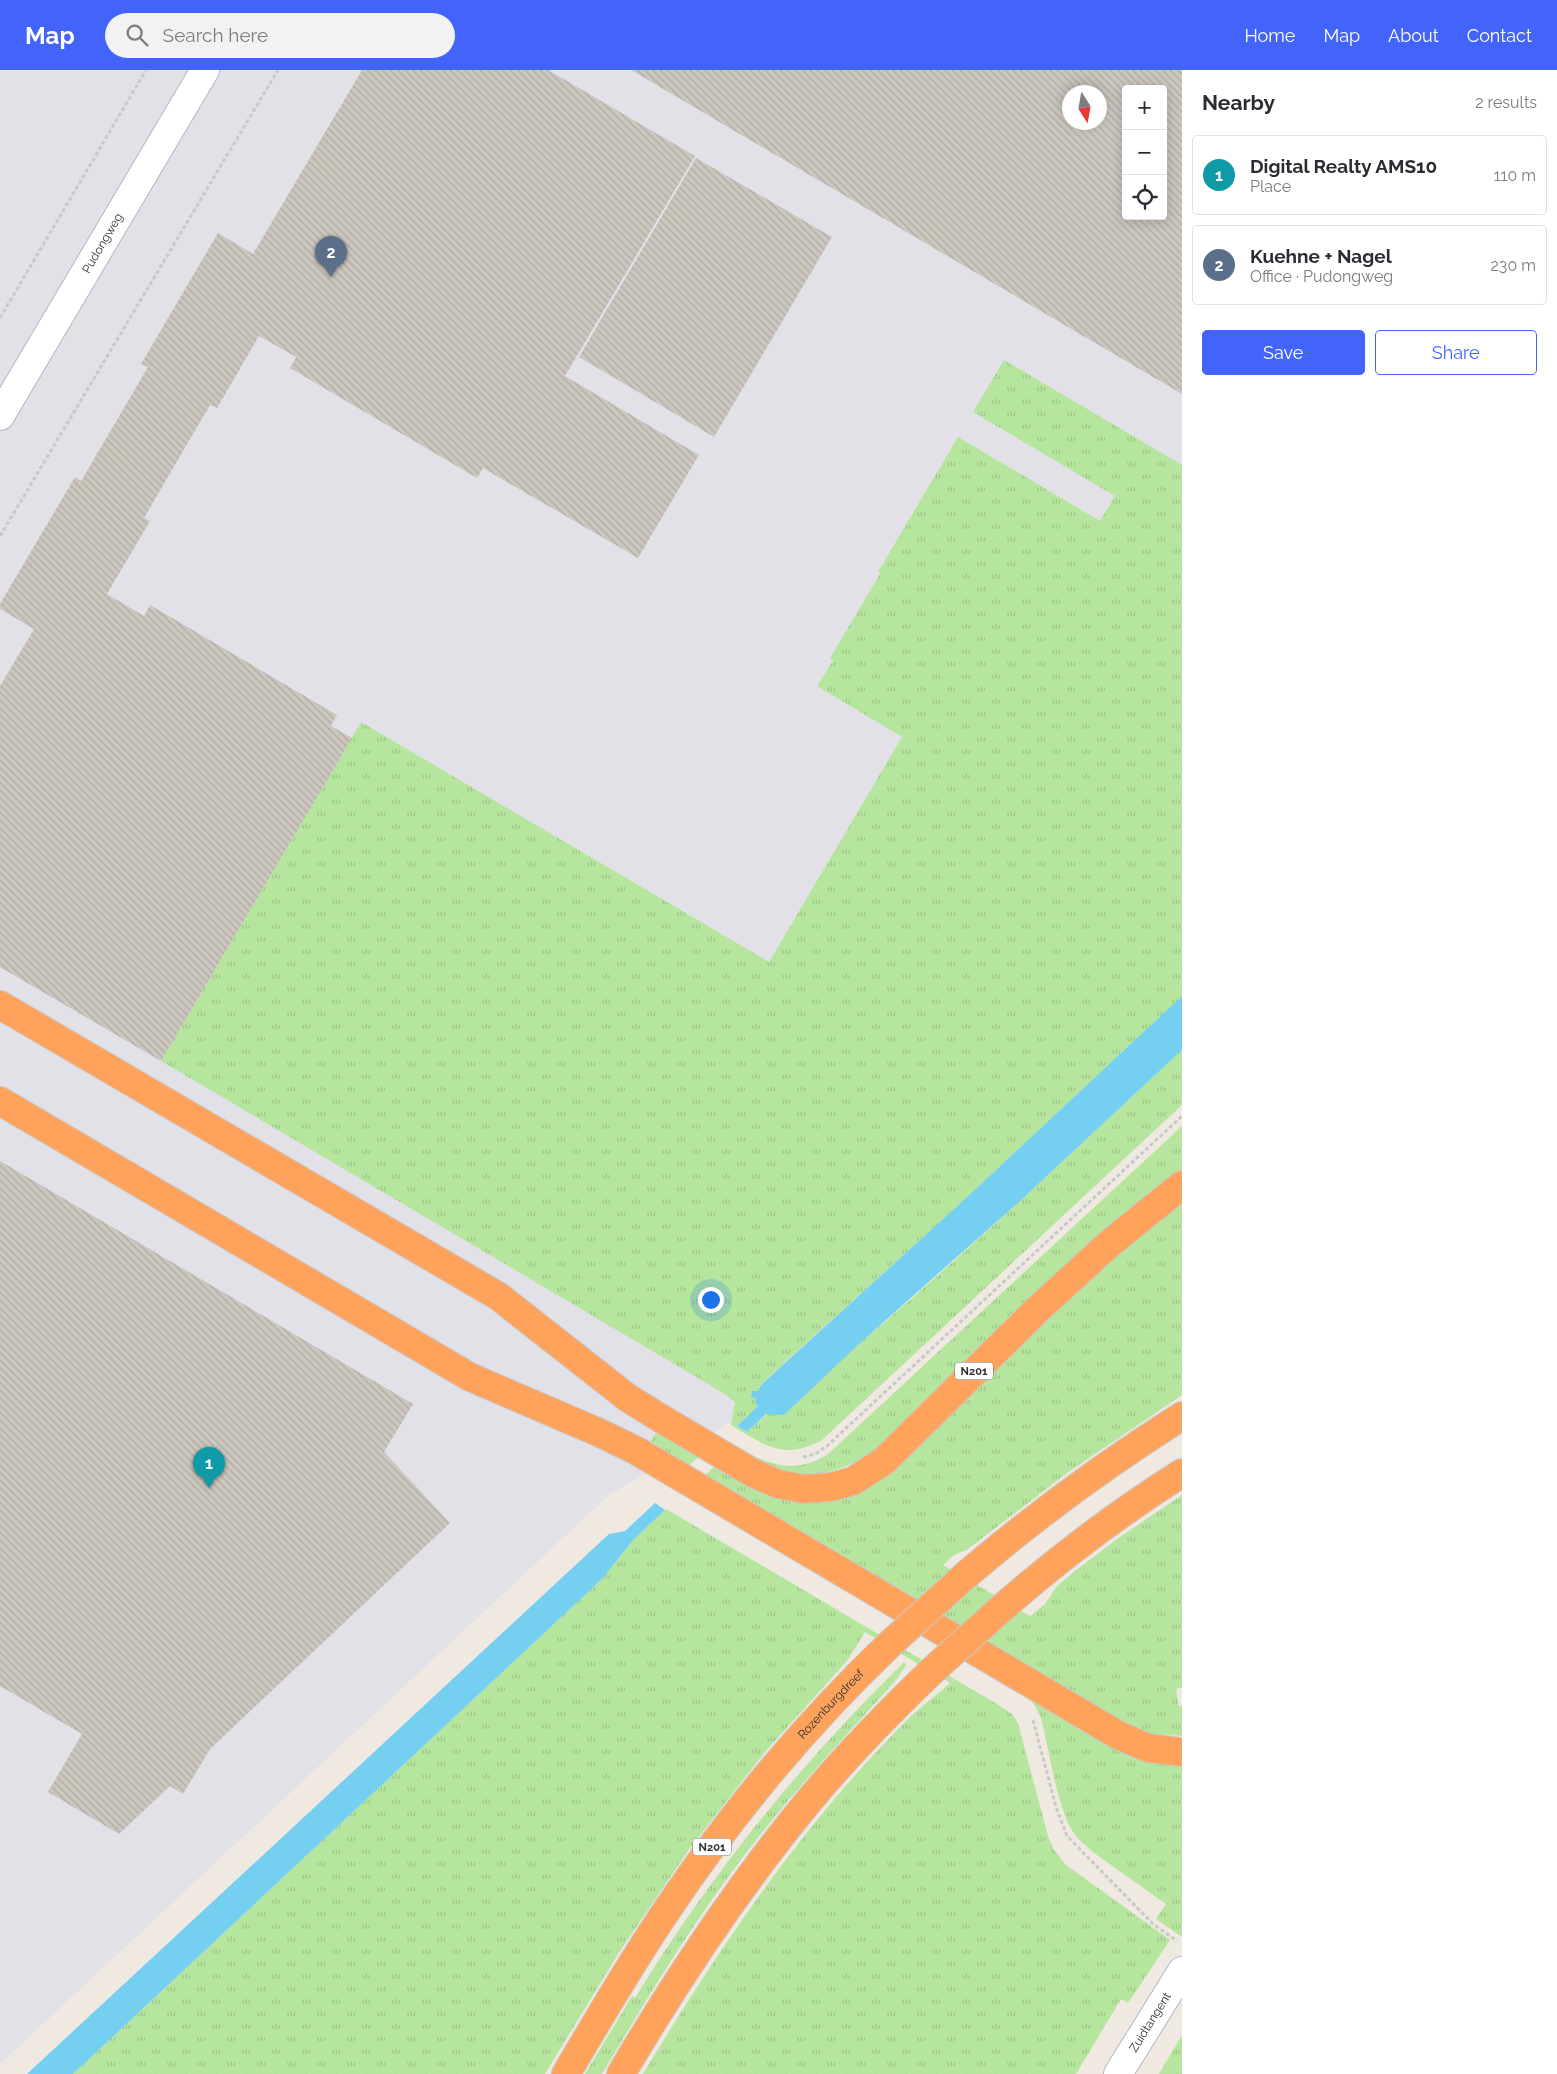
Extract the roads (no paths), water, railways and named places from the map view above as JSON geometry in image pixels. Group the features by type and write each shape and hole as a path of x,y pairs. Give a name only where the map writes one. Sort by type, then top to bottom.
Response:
{"highway":[{"name":"N201","path":"0,1005 498,1296 628,1398 700,1442 753,1473 778,1484 804,1489 817,1489 852,1481 884,1461 1036,1310 1109,1244 1182,1185"},
{"path":"0,1101 470,1378 600,1433 637,1451 1118,1735 1148,1748 1182,1752"},
{"name":"Rozenburgdreef","path":"566,2074 668,1907 704,1857 808,1728 890,1644 1002,1545 1091,1476 1182,1416"},
{"path":"621,2074 688,1964 744,1884 823,1786 887,1715 934,1669 1032,1582 1108,1524 1182,1473"}],"street":[{"name":"Pudongweg","path":"0,416 205,70"},
{"name":"Zuidtangent","path":"1118,2074 1182,1971"}],"water":[{"path":"1182,996 1182,1050 1021,1200 860,1343 784,1415 766,1414 747,1432 737,1426 758,1406 755,1403 757,1398 751,1398 752,1391 758,1391 761,1385 965,1199"},
{"path":"655,1503 665,1510 634,1539 603,1578 73,2074 27,2074 609,1534 625,1531"}],"place":[{"name":"Kuehne + Nagel","path":"331,277"},
{"name":"Digital Realty AMS10","path":"209,1488"}]}
